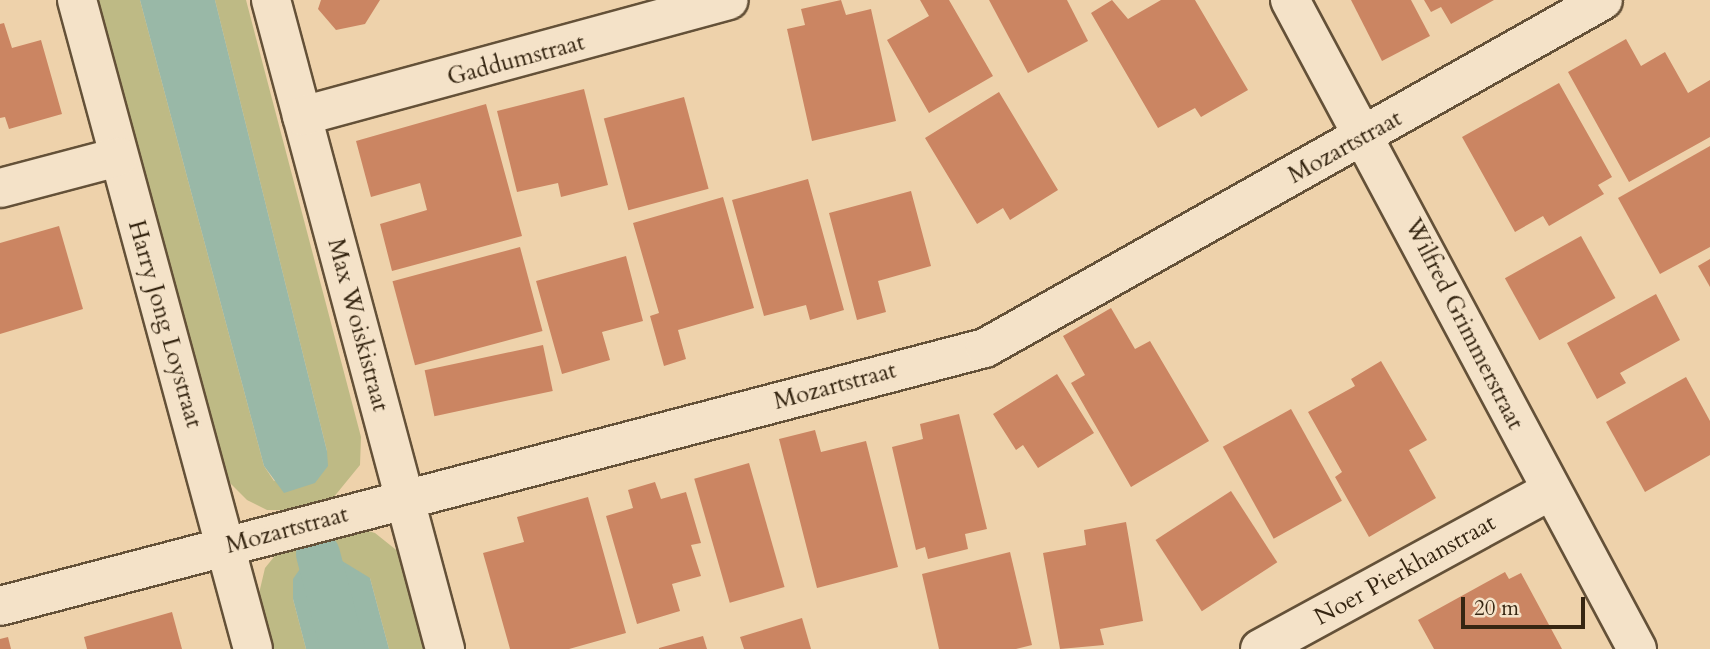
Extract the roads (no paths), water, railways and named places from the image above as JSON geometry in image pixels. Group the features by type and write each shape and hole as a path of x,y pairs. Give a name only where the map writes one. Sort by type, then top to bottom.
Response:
{"street":[{"name":"Harry Jong Loystraat","path":"77,0 118,157 228,547 253,649"},
{"name":"Max Woiskistraat","path":"271,0 445,649"},
{"name":"Gaddumstraat","path":"302,116 729,0"},
{"name":"Wilfred Grimmerstraat","path":"1290,0 1366,135 1550,491 1637,649"},
{"name":"Mozartstraat","path":"0,606 404,498 985,348 1603,0"},
{"path":"0,188 118,157"},
{"name":"Noer Pierkhanstraat","path":"1260,649 1550,491"}],"waterway":[{"path":"318,554 343,649"}]}
